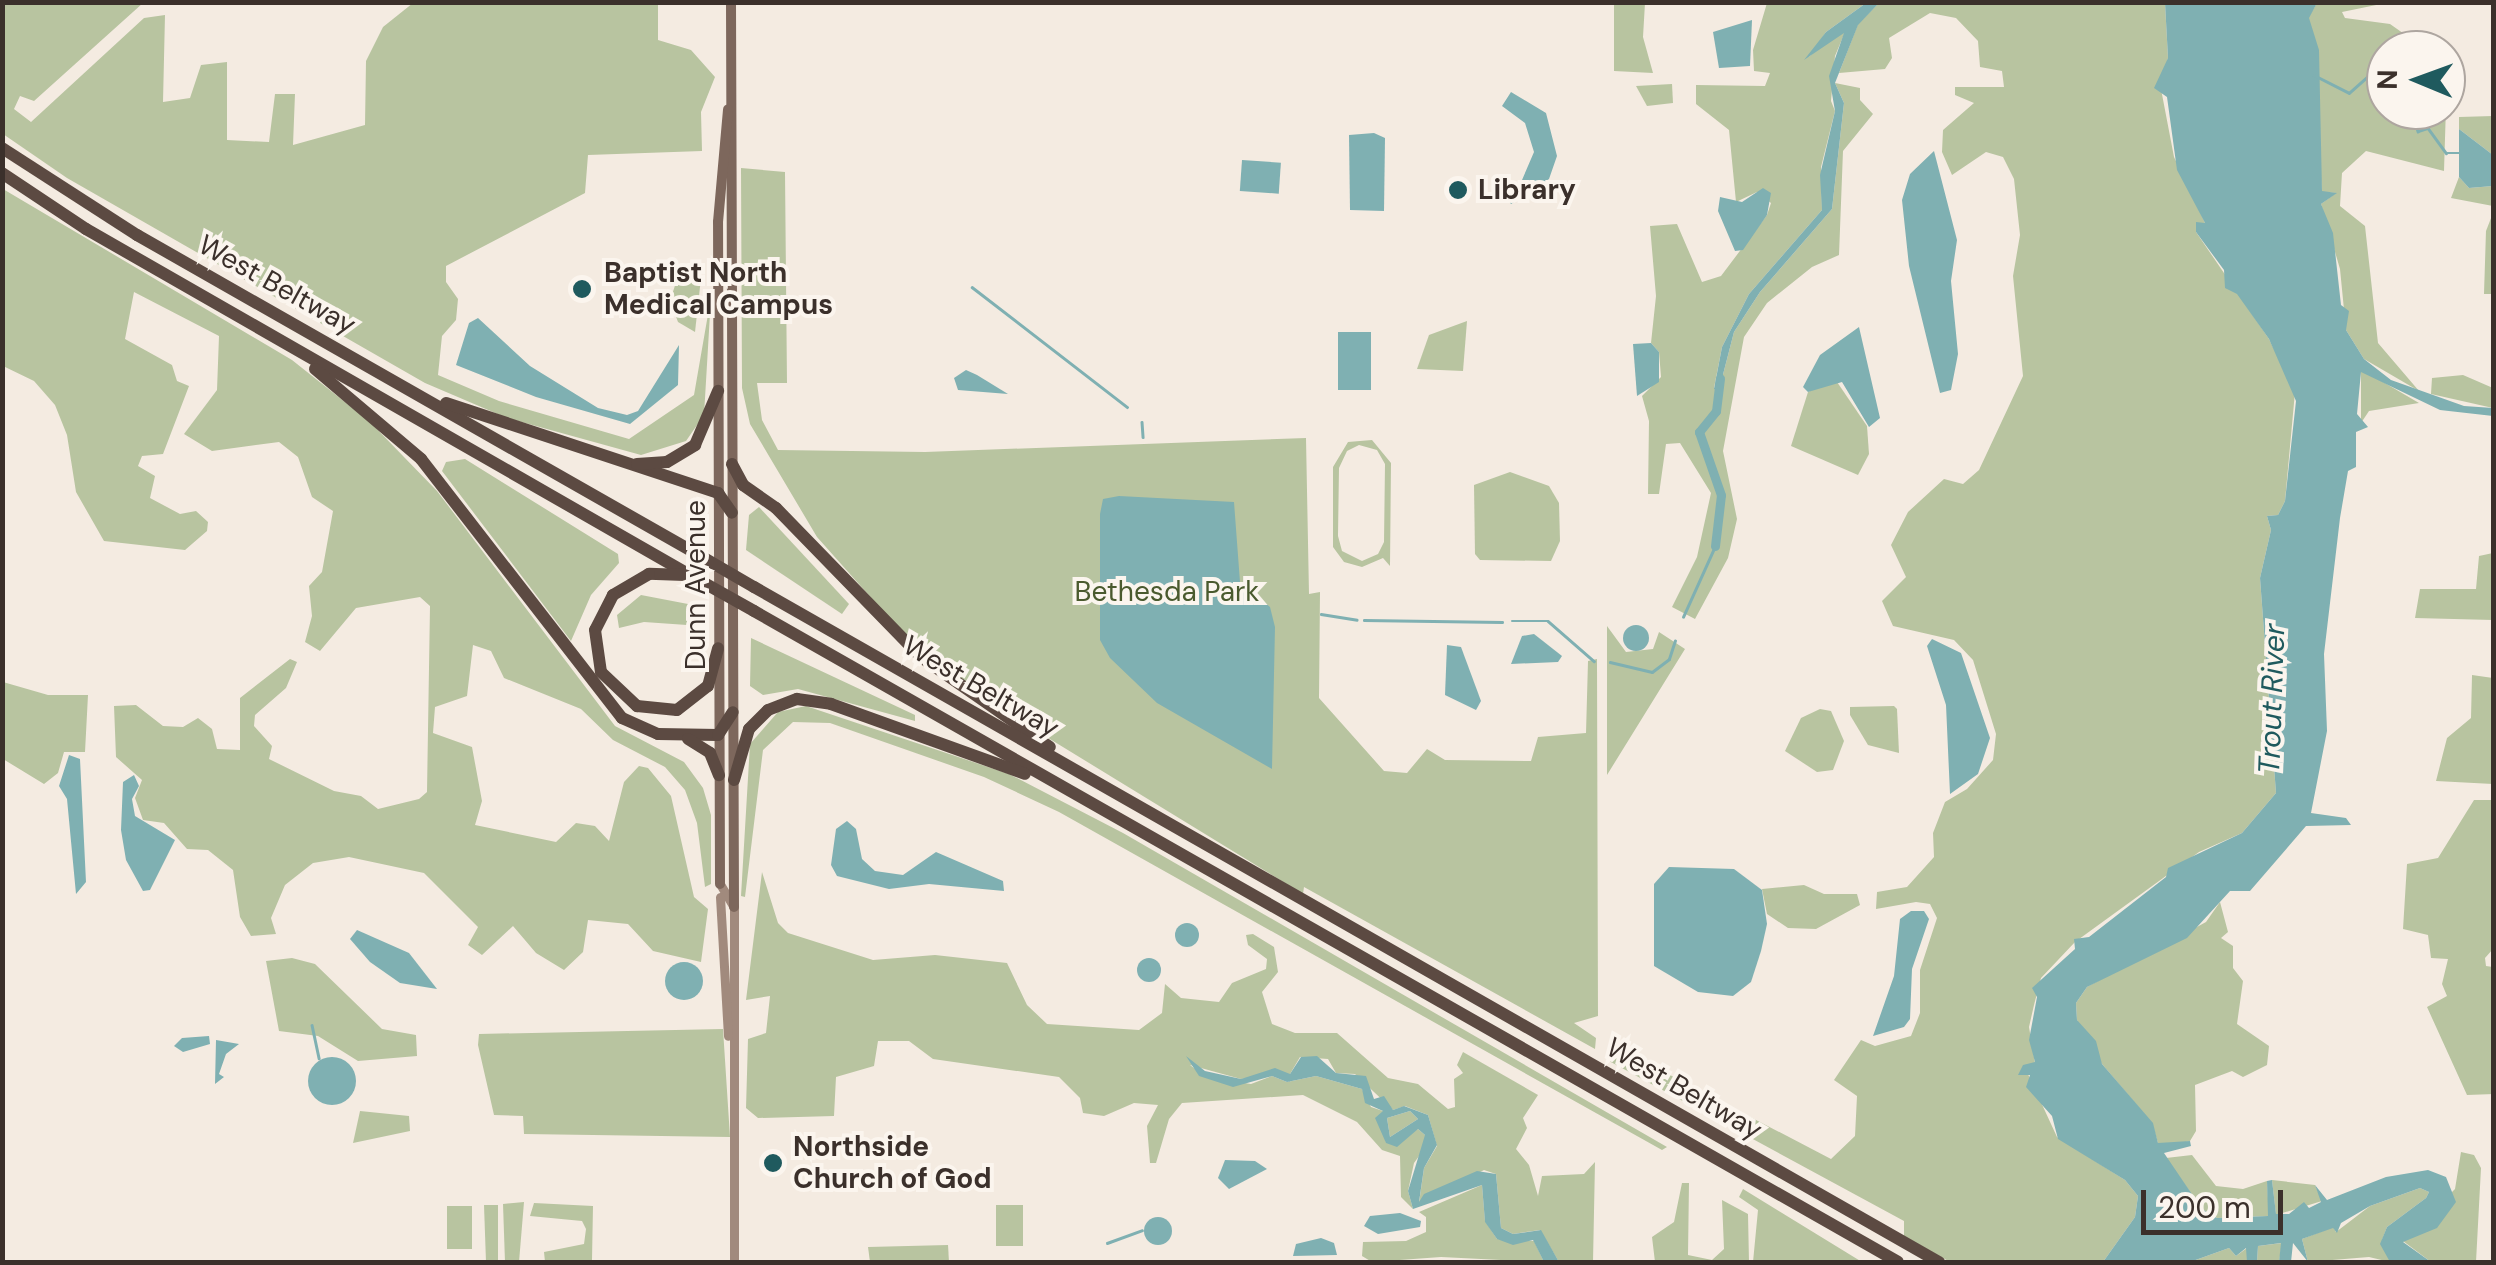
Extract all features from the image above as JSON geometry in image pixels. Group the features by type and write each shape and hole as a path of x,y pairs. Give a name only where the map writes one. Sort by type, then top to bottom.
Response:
{"highway":[{"name":"West Beltway","path":"2,148 87,205 1939,1262"},
{"name":"West Beltway","path":"2,174 252,324 1898,1262"},
{"path":"252,324 354,398 420,459 611,708 643,730 681,736 718,735 734,712"},
{"path":"362,362 491,421 725,493 756,495"},
{"path":"622,461 658,464 689,450 707,428 718,391"},
{"path":"732,464 756,495 921,657 1096,782"},
{"path":"725,493 732,513"},
{"path":"696,578 654,573 623,586 597,622 598,664 626,700 672,710 702,694 718,648"},
{"path":"734,780 743,738 761,716 785,702 810,699 977,754 1128,824"},
{"path":"681,736 706,748 719,775"}],"main road":[{"name":"Dunn Avenue","path":"725,493 732,464 731,2"},
{"name":"Dunn Avenue","path":"732,83 718,260 718,391 725,493 718,735 720,906 733,1088"},
{"path":"718,260 732,259"},
{"name":"Dunn Avenue","path":"732,513 734,1262"},
{"path":"720,884 734,907"},
{"path":"720,906 734,924"}],"green space":[{"path":"2,3 143,3 34,101 20,96 14,109 31,122 144,18 165,15 163,102 190,98 201,65 227,62 227,140 269,142 275,94 295,94 293,145 365,125 366,61 383,27 413,3 658,3 658,40 691,50 715,77 701,112 702,151 588,155 585,193 446,266 446,282 458,299 456,320 442,336 438,375 499,401 629,439 694,395 711,297 704,415 686,441 641,455 507,418 425,383 67,178 3,134"},
{"path":"1614,3 1645,3 1643,37 1653,73 1614,71"},
{"path":"1767,3 1866,3 1826,32 1809,57 1830,36 1845,32 1835,56 1831,101 1835,111 1821,167 1822,210 1749,294 1722,347 1714,388 1719,390 1734,332 1760,292 1832,209 1844,103 1835,83 1860,88 1860,100 1873,114 1843,151 1839,255 1812,267 1767,303 1744,337 1723,451 1737,519 1728,558 1695,619 1672,607 1697,557 1711,493 1680,443 1666,444 1659,494 1648,494 1649,421 1642,396 1661,377 1659,352 1651,343 1656,296 1650,226 1677,224 1702,282 1721,276 1767,215 1771,203 1757,192 1736,202 1729,130 1696,104 1696,85 1765,86 1770,73 1754,71 1753,50"},
{"path":"1879,3 2165,3 2168,58 2161,89 2174,157 2205,223 2196,223 2196,232 2269,339 2295,392 2285,501 2278,515 2267,516 2271,530 2260,578 2276,793 2242,833 2199,852 2075,942 2041,978 2029,1027 2035,1063 2027,1072 2057,1137 2125,1180 2138,1196 2135,1217 2103,1262 1950,1262 1904,1236 1904,1221 1609,1061 1611,1050 1624,1056 1626,1052 1831,1159 1855,1136 1857,1096 1834,1080 1861,1040 1875,1046 1911,1036 1920,1013 1920,970 1937,918 1930,904 1916,902 1876,909 1877,892 1907,887 1934,857 1933,833 1945,802 1967,789 1993,760 1996,734 1973,660 1954,640 1893,626 1882,601 1906,577 1891,545 1908,512 1944,479 1963,484 1979,470 2023,376 2013,276 2020,235 2014,179 2003,157 1986,152 1952,175 1942,152 1943,130 1974,103 1955,95 1955,87 2004,87 2002,71 1980,67 1978,41 1956,18 1930,13 1889,38 1892,58 1885,69 1839,73 1858,24"},
{"path":"2317,3 2386,3 2342,12 2345,18 2390,24 2399,30 2366,30 2366,130 2445,130 2444,171 2366,151 2342,173 2340,206 2365,226 2378,343 2419,391 2364,359 2346,330 2340,269 2321,204 2336,193 2322,192 2308,18"},
{"path":"1672,84 1673,103 1647,106 1636,86"},
{"path":"2493,116 2493,155 2460,130 2466,130 2466,117"},
{"name":"Bethesda Park","path":"741,168 785,172 787,383 757,383 762,420 778,450 925,452 1306,438 1309,594 1320,592 1319,698 1384,771 1407,773 1427,749 1445,760 1531,761 1538,737 1586,733 1588,661 1597,659 1598,1016 1574,1023 1596,1038 1595,1049 1304,887 1303,894 1027,725 946,671 890,619 817,537 750,424 742,388"},
{"path":"2459,177 2469,188 2493,186 2493,206 2451,198"},
{"path":"3,189 292,360 370,422 437,491 615,726 684,762 703,788 711,815 711,884 705,887 697,823 685,790 665,767 613,740 581,709 504,678 491,651 473,645 467,696 435,707 433,733 472,747 482,801 475,825 556,842 576,823 595,826 609,841 624,782 639,766 648,768 671,796 694,897 708,909 701,962 653,951 628,924 588,920 583,952 564,970 536,953 513,926 482,955 468,945 478,927 424,873 349,857 313,863 285,885 271,918 276,934 251,936 240,917 233,870 208,850 187,849 164,823 143,820 135,798 142,780 116,757 114,706 136,705 163,726 183,727 198,718 212,729 217,749 240,750 240,698 290,659 297,662 286,688 255,715 254,726 272,746 269,759 334,791 361,796 378,809 419,799 427,792 430,606 420,597 356,608 320,651 305,642 312,616 309,586 322,572 333,511 312,497 298,457 279,442 212,451 184,434 217,390 219,336 134,292 125,339 172,365 177,381 189,386 163,454 142,456 138,466 155,476 150,498 180,514 196,511 208,522 207,531 185,550 104,541 76,492 67,435 55,405 34,381 3,366"},
{"path":"2493,213 2493,294 2484,294 2486,231"},
{"path":"679,273 701,278 695,332 678,322 670,301"},
{"path":"1467,321 1463,371 1417,369 1429,335"},
{"path":"2361,372 2419,403 2369,411 2361,423"},
{"path":"2463,375 2493,388 2493,408 2431,394 2432,378"},
{"path":"1835,379 1867,426 1869,454 1858,475 1791,446 1808,392"},
{"path":"1372,440 1391,463 1390,566 1383,558 1362,567 1344,562 1333,547 1333,467 1348,442","holes":["1359,445 1377,450 1385,464 1384,542 1378,554 1362,561 1342,551 1338,536 1339,468 1347,451"]},
{"path":"465,459 618,554 619,563 591,595 571,641 442,471 446,462"},
{"path":"1510,472 1549,486 1559,503 1560,541 1551,561 1480,560 1475,554 1474,485"},
{"path":"759,507 849,604 842,614 746,550 749,515"},
{"path":"2493,553 2493,620 2415,618 2420,589 2476,589 2479,556"},
{"path":"641,595 688,604 687,625 644,622 619,628 617,615"},
{"path":"1607,626 1626,652 1653,649 1659,632 1685,649 1607,775"},
{"path":"751,638 915,715 915,721 798,689 763,695 750,686"},
{"path":"2472,675 2493,678 2493,784 2436,781 2447,738 2471,718"},
{"path":"3,682 48,695 88,695 85,752 64,752 58,773 44,784 3,759"},
{"path":"806,706 1009,774 1123,833 1667,1147 1662,1150 1059,812 984,777 830,723 793,722 763,750 745,897 741,896 750,744 778,712"},
{"path":"1894,706 1899,753 1868,745 1850,715 1850,707"},
{"path":"1820,709 1831,711 1844,741 1833,770 1817,772 1785,751 1801,718"},
{"path":"2474,800 2493,800 2493,949 2485,958 2486,966 2493,967 2494,1094 2467,1095 2427,1007 2447,996 2442,984 2448,959 2431,958 2428,935 2403,929 2407,864 2438,858"},
{"path":"762,872 778,923 788,933 873,960 935,955 1007,963 1027,1005 1047,1024 1139,1030 1162,1013 1165,984 1181,998 1219,1002 1232,983 1266,969 1267,959 1248,945 1246,935 1253,934 1274,947 1278,972 1262,992 1272,1024 1295,1033 1337,1033 1388,1078 1418,1084 1448,1109 1455,1107 1454,1079 1463,1073 1457,1065 1463,1052 1538,1095 1523,1118 1527,1128 1516,1149 1529,1165 1538,1196 1542,1176 1584,1174 1595,1162 1593,1262 1559,1262 1540,1230 1513,1234 1501,1228 1496,1174 1484,1170 1419,1203 1424,1168 1437,1146 1428,1115 1405,1106 1393,1110 1355,1074 1336,1073 1328,1059 1300,1057 1290,1074 1241,1079 1190,1065 1206,1077 1251,1084 1272,1076 1287,1082 1316,1076 1362,1089 1371,1107 1383,1111 1386,1143 1418,1129 1425,1135 1427,1145 1414,1163 1408,1191 1413,1209 1401,1197 1400,1156 1382,1150 1357,1122 1303,1095 1182,1103 1169,1119 1156,1163 1150,1163 1147,1126 1158,1105 1134,1103 1104,1116 1083,1113 1080,1098 1059,1077 933,1059 909,1041 878,1041 874,1066 836,1077 834,1116 758,1118 746,1108 748,1039 766,1033 770,996 746,1000"},
{"path":"1804,885 1824,894 1857,894 1860,905 1816,929 1788,928 1767,914 1762,889"},
{"path":"2220,902 2228,932 2221,938 2233,946 2233,968 2243,981 2237,1024 2269,1046 2267,1065 2243,1077 2232,1071 2195,1085 2196,1131 2190,1141 2168,1146 2158,1143 2152,1123 2102,1064 2077,1020 2076,1003 2087,987 2206,922"},
{"path":"292,958 315,964 382,1029 416,1035 417,1056 358,1061 318,1036 279,1031 266,961"},
{"path":"723,1029 730,1137 524,1134 523,1116 494,1115 478,1045 479,1034"},
{"path":"360,1111 409,1116 410,1131 353,1143"},
{"path":"1410,1111 1418,1119 1390,1137 1387,1118"},
{"path":"2461,1152 2474,1155 2481,1168 2476,1262 2431,1262 2403,1241 2455,1189"},
{"path":"2192,1155 2216,1186 2243,1189 2267,1181 2269,1216 2217,1218 2202,1209 2166,1158"},
{"path":"2272,1180 2315,1185 2322,1201 2276,1215"},
{"path":"1682,1183 1689,1183 1688,1255 1712,1260 1724,1249 1722,1200 1748,1214 1749,1262 1655,1262 1652,1237 1674,1222"},
{"path":"1482,1185 1485,1221 1497,1239 1534,1241 1544,1262 1441,1257 1372,1262 1362,1256 1363,1242 1406,1241 1426,1232 1426,1217 1419,1212"},
{"path":"2420,1188 2429,1192 2426,1198 2387,1227 2382,1240 2390,1262 2369,1257 2308,1262 2302,1239 2333,1227 2336,1232 2370,1206"},
{"path":"1743,1189 1862,1262 1753,1262 1758,1210 1739,1197"},
{"path":"524,1202 519,1262 505,1262 503,1204"},
{"path":"534,1203 593,1206 592,1260 545,1262 544,1252 584,1244 586,1229 582,1221 530,1216"},
{"path":"484,1205 498,1205 498,1262 486,1262"},
{"path":"996,1205 1023,1205 1023,1246 996,1246"},
{"path":"447,1206 472,1206 472,1249 447,1249"},
{"path":"2282,1243 2279,1262 2257,1262 2258,1246"},
{"path":"948,1245 949,1262 870,1262 868,1247"},
{"path":"2229,1248 2236,1256 2247,1248 2247,1262 2190,1262"}],"water":[{"path":"1866,3 1879,3 1858,25 1835,83 1844,103 1832,209 1760,292 1734,332 1719,390 1714,389 1722,347 1749,294 1822,210 1820,175 1835,111 1829,76 1844,33 1804,60 1826,32"},
{"name":"Trout River","path":"2165,3 2317,3 2309,18 2319,50 2322,191 2337,193 2321,204 2333,233 2341,305 2349,311 2346,330 2364,359 2391,380 2464,406 2493,408 2493,416 2440,410 2361,372 2357,414 2368,427 2356,432 2356,467 2348,471 2340,518 2324,654 2327,731 2311,813 2346,818 2351,825 2306,826 2250,891 2230,891 2187,938 2087,987 2076,1003 2077,1020 2096,1041 2102,1064 2153,1123 2158,1143 2190,1141 2191,1146 2164,1153 2202,1209 2217,1218 2268,1216 2267,1181 2272,1180 2276,1214 2289,1214 2304,1202 2309,1208 2321,1202 2315,1185 2327,1200 2386,1177 2428,1170 2446,1177 2456,1202 2437,1228 2403,1242 2431,1262 2390,1262 2380,1244 2387,1227 2426,1198 2429,1192 2420,1188 2370,1206 2341,1223 2337,1233 2333,1228 2302,1239 2308,1262 2293,1243 2291,1262 2279,1262 2281,1243 2258,1246 2257,1262 2247,1262 2246,1248 2236,1256 2229,1248 2190,1262 2103,1262 2135,1217 2138,1196 2125,1180 2058,1139 2052,1116 2026,1087 2030,1075 2018,1075 2023,1065 2035,1062 2029,1040 2037,997 2032,988 2075,949 2074,939 2089,937 2166,877 2168,868 2242,833 2276,793 2260,578 2271,530 2267,516 2278,515 2285,501 2296,401 2269,339 2237,294 2225,288 2224,270 2196,232 2196,222 2205,223 2177,170 2167,97 2154,88 2168,58"},
{"path":"1752,20 1750,66 1719,68 1713,32"},
{"path":"1511,92 1546,113 1557,156 1549,179 1511,204 1502,191 1522,180 1534,152 1525,123 1502,106"},
{"path":"2460,130 2493,155 2493,186 2469,188 2459,177"},
{"path":"1374,133 1385,138 1384,211 1350,210 1349,135"},
{"path":"1934,151 1957,240 1951,281 1958,354 1951,390 1940,393 1909,266 1902,200 1910,174"},
{"path":"1242,160 1281,163 1279,194 1240,191"},
{"path":"1763,188 1771,193 1767,215 1743,250 1735,251 1718,211 1720,197 1742,202"},
{"path":"478,318 530,366 598,408 627,415 638,411 679,345 678,385 630,424 536,397 456,365 469,323"},
{"path":"1859,327 1880,418 1869,427 1842,382 1808,392 1803,387 1820,355"},
{"path":"1338,332 1371,332 1371,390 1338,390"},
{"path":"1651,343 1659,352 1659,382 1637,396 1633,344"},
{"path":"966,370 1008,394 958,390 954,378"},
{"path":"1119,496 1234,502 1240,582 1270,607 1275,627 1272,769 1157,703 1110,658 1100,640 1100,514 1103,499"},
{"path":"1636,625 1645,629 1649,638 1645,647 1636,651 1627,647 1623,638 1627,629"},
{"path":"1534,634 1562,656 1558,662 1511,664 1522,636"},
{"path":"1932,639 1961,653 1990,738 1978,774 1950,794 1946,705 1927,646"},
{"path":"1447,645 1461,647 1481,701 1476,710 1445,695"},
{"path":"69,755 80,759 86,882 76,894 67,799 59,786"},
{"path":"134,775 139,786 132,799 135,816 175,840 150,890 143,891 126,860 121,830 123,782"},
{"path":"847,821 856,829 862,859 875,871 903,875 936,852 1003,881 1004,891 929,884 889,889 837,876 831,865 836,829"},
{"path":"1669,867 1734,869 1762,890 1767,924 1761,951 1751,982 1733,996 1698,992 1654,966 1654,884"},
{"path":"1911,911 1924,911 1929,919 1912,969 1910,1019 1904,1027 1873,1036 1894,976 1900,919"},
{"path":"1187,923 1199,935 1187,947 1175,935"},
{"path":"357,930 409,953 437,989 400,983 370,962 350,939"},
{"path":"1149,958 1161,970 1149,982 1137,970"},
{"path":"684,962 698,967 703,981 698,995 684,1000 670,995 665,981 670,967"},
{"path":"209,1036 210,1044 183,1052 174,1046 182,1038"},
{"path":"216,1040 239,1044 226,1054 219,1074 224,1077 215,1084"},
{"path":"1186,1056 1205,1071 1241,1079 1275,1068 1290,1074 1301,1057 1317,1056 1336,1073 1366,1076 1374,1099 1384,1096 1393,1110 1404,1106 1428,1115 1437,1145 1424,1168 1419,1202 1424,1194 1477,1171 1496,1174 1501,1228 1513,1234 1541,1230 1559,1262 1544,1262 1533,1240 1513,1245 1497,1239 1485,1222 1482,1185 1413,1209 1408,1191 1425,1135 1418,1129 1397,1147 1386,1143 1375,1118 1383,1111 1365,1103 1362,1089 1316,1076 1287,1082 1272,1076 1233,1087 1199,1076","holes":["1410,1111 1418,1119 1390,1137 1387,1118"]},
{"path":"332,1057 349,1064 356,1081 349,1098 332,1105 315,1098 308,1081 315,1064"},
{"path":"1225,1160 1255,1161 1267,1169 1229,1189 1218,1178"},
{"path":"1400,1213 1421,1221 1420,1227 1378,1234 1364,1226 1370,1216"},
{"path":"1158,1217 1168,1221 1172,1231 1168,1241 1158,1245 1148,1241 1144,1231 1148,1221"},
{"path":"1321,1238 1334,1243 1337,1255 1293,1256 1296,1244"}],"waterway":[{"path":"2314,75 2349,93 2366,78"},
{"path":"2418,130 2421,130"},
{"path":"2429,130 2446,153 2461,153"},
{"path":"972,287 1127,407"},
{"path":"1715,546 1721,495 1699,432 1716,411 1720,378"},
{"path":"1142,422 1143,437"},
{"path":"1683,617 1715,546"},
{"path":"1321,614 1357,620"},
{"path":"1364,620 1502,622"},
{"path":"1512,621 1548,621 1594,661"},
{"path":"1610,662 1652,672 1669,659 1675,641"},
{"path":"312,1025 319,1058"},
{"path":"1107,1243 1142,1230"}],"place":[{"name":"Library","path":"1458,190"},
{"name":"Baptist North Medical Campus","path":"582,289"},
{"name":"Northside Church of God","path":"773,1163"}]}
